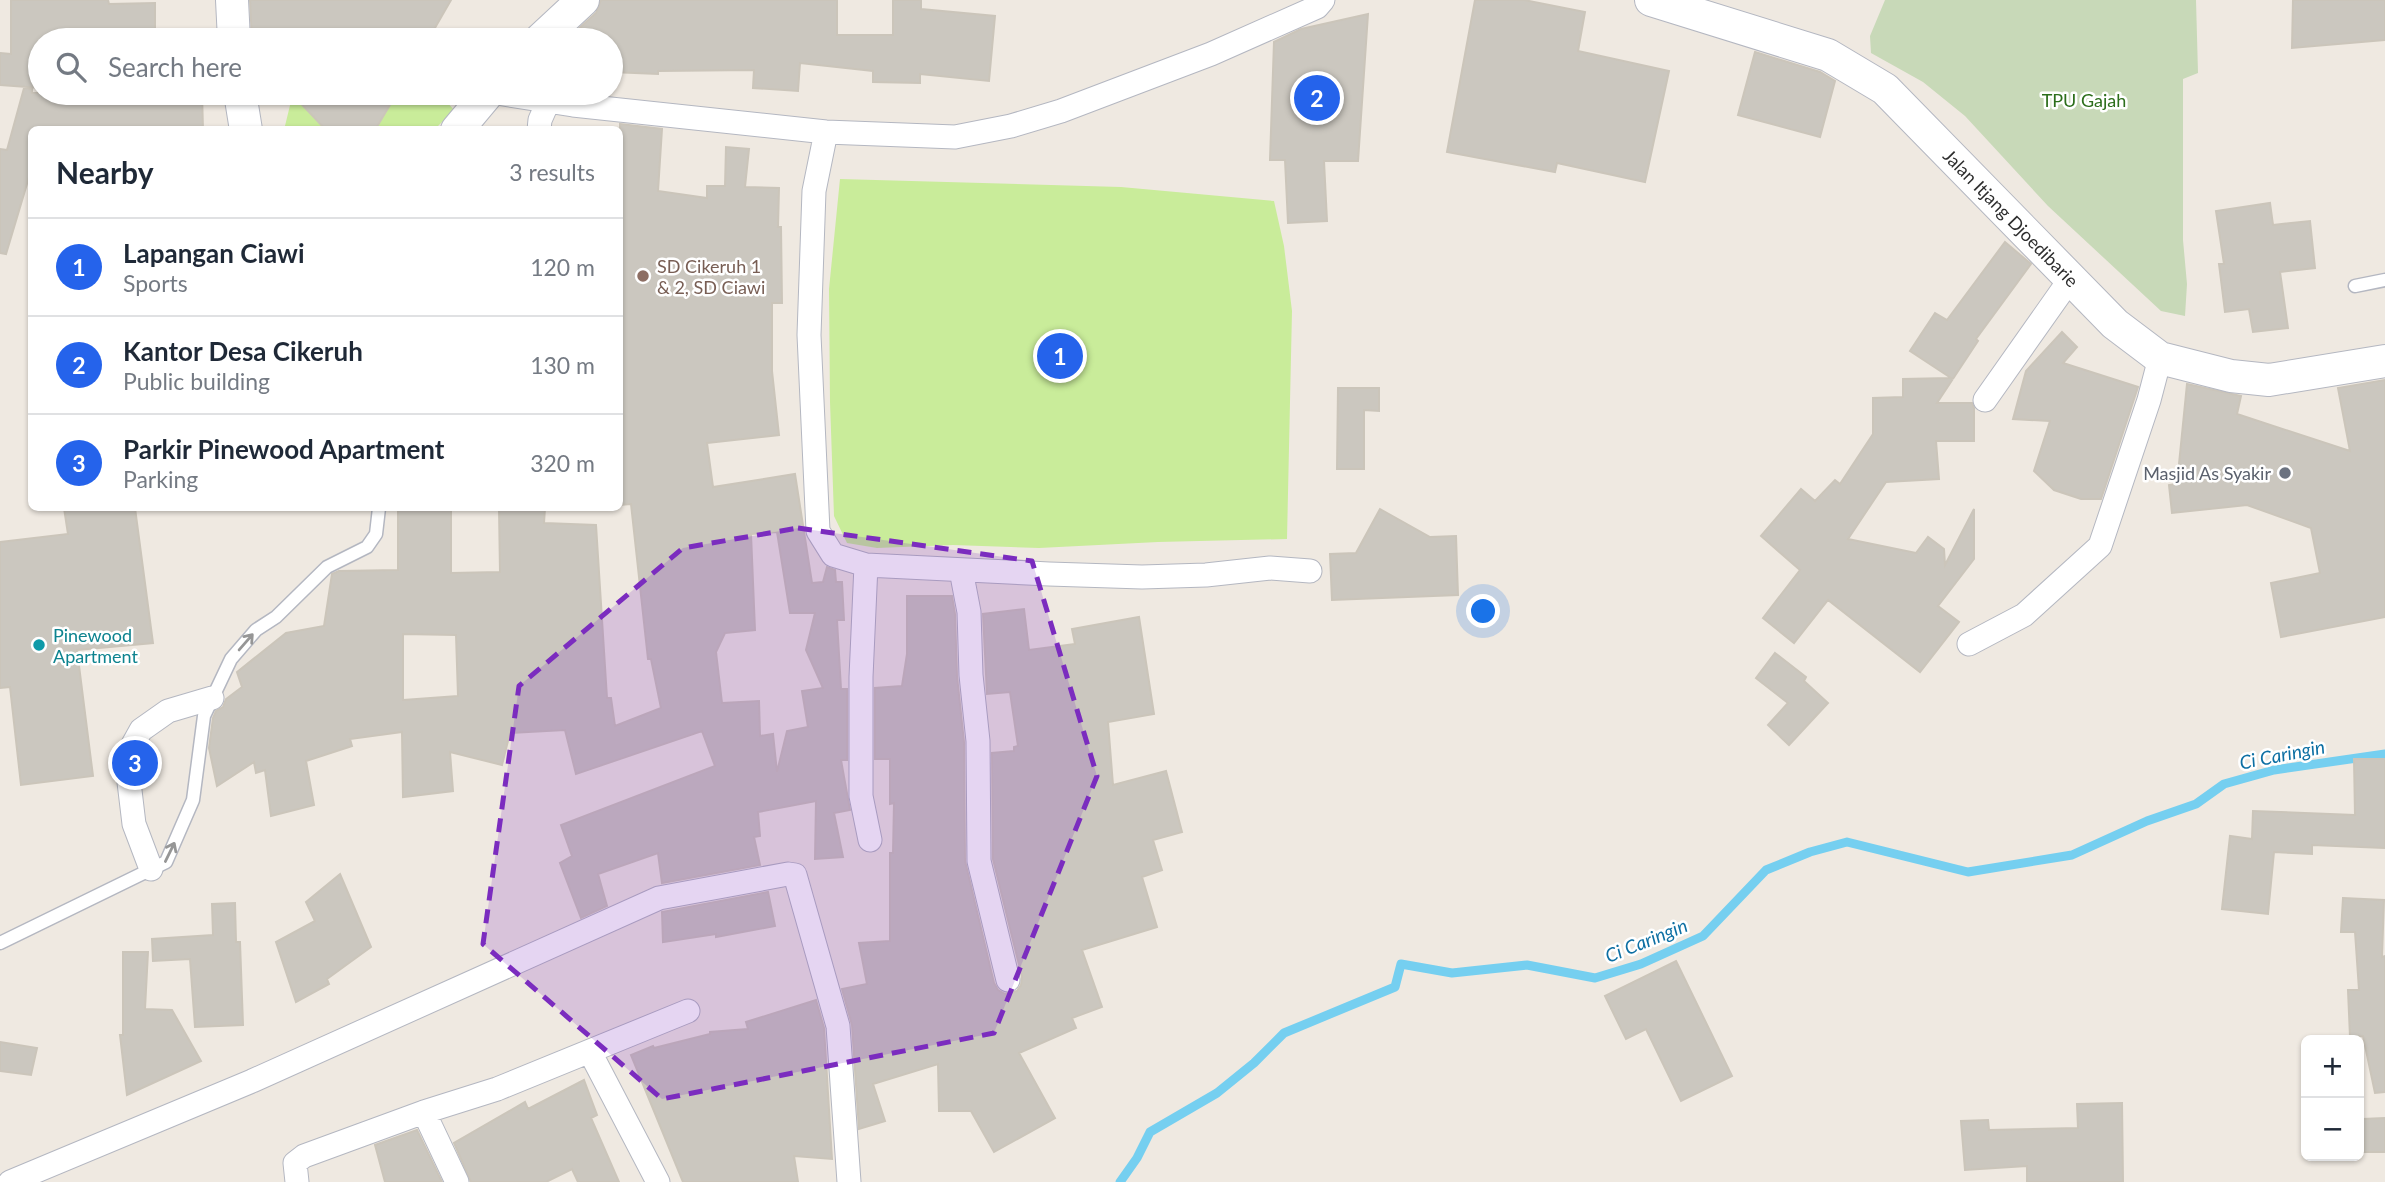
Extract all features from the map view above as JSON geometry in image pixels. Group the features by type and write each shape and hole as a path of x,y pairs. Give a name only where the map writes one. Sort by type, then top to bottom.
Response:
{"main road":[{"path":"232,0 233,28"},
{"path":"553,28 583,0"},
{"name":"Jalan Itjang Djoedibarie","path":"1651,0 1828,55 1885,89 2115,324 2160,358 2231,376 2269,380 2385,361"},
{"path":"242,105 245,126"},
{"path":"460,126 478,105"}],"street":[{"path":"576,105 826,132 955,137 1011,126 1062,111 1211,54 1317,7 1323,0"},
{"path":"539,126 547,105"},
{"path":"826,132 814,191 809,335 818,531 833,555 866,565 1142,577 1206,575 1269,568 1310,572"},
{"path":"1985,400 2071,278"},
{"path":"1969,644 2024,615 2100,546 2149,400 2160,358"},
{"path":"866,565 861,677 861,796 870,840"},
{"path":"961,570 969,612 971,675 978,741 979,861 1008,980"},
{"path":"151,870 134,824 126,758 141,730 168,710 212,698"},
{"path":"10,1182 252,1081 659,898 788,874 795,875 838,1026 849,1182"},
{"path":"297,1182 296,1163 304,1156 424,1112 497,1089 688,1011"},
{"path":"590,1052 658,1182"},
{"path":"424,1112 457,1182"}],"lane":[{"path":"2355,286 2385,280"},
{"path":"0,943 166,862 193,800 204,716 231,659 256,630 276,617 327,567 367,547 376,534 379,511"}],"highlighted area":[{"path":"798,528 1032,561 1097,776 994,1033 662,1099 483,944 519,686 683,548"}],"green space":[{"name":"TPU Gajah","path":"1885,0 2196,0 2198,73 2183,79 2183,240 2187,284 2185,316 2161,311 2048,206 1965,116 1923,82 1871,53 1870,36"},
{"path":"290,105 450,105 454,110 438,126 285,126"},
{"path":"840,179 1121,187 1274,201 1284,246 1292,311 1287,539 1039,548 953,545 877,548 847,543 834,516 830,402 829,289"}],"building":[{"path":"11,0 155,3 155,28 28,28 28,87 0,85 0,53 11,54"},
{"path":"250,0 451,0 435,28 251,28"},
{"path":"601,0 837,0 837,35 893,35 893,0 921,0 921,9 995,16 989,81 920,74 920,83 873,82 873,71 800,63 798,91 753,88 754,70 658,71 658,74 623,73 623,28 580,28 596,13"},
{"path":"1475,0 1524,0 1585,12 1578,51 1669,71 1645,182 1557,163 1555,172 1447,152"},
{"path":"2293,0 2385,0 2385,40 2292,48"},
{"path":"1368,14 1358,161 1324,161 1327,221 1288,223 1285,160 1270,160 1274,42 1301,29"},
{"path":"1755,52 1820,72 1835,81 1820,137 1738,115"},
{"path":"24,88 28,88 28,105 202,105 203,126 28,126 28,180 6,254 0,253 0,149 7,150"},
{"path":"302,105 390,105 377,126 322,126"},
{"path":"620,124 662,129 658,191 707,198 707,186 725,186 726,147 749,149 745,187 779,188 782,303 772,303 772,371 779,435 707,443 713,487 795,474 812,583 823,582 827,567 835,570 836,582 842,582 844,620 837,620 841,689 847,689 847,760 841,760 850,810 834,813 843,857 815,859 816,801 758,812 760,836 754,837 760,865 662,883 658,853 598,874 607,906 581,918 560,863 572,856 561,825 715,766 702,731 576,774 565,730 510,733 502,765 450,752 453,791 403,797 402,732 350,739 352,746 306,761 314,805 271,816 265,770 256,773 254,762 217,786 209,748 213,718 226,699 242,687 237,672 286,633 324,626 332,574 339,571 398,570 398,511 451,511 451,573 500,572 499,511 545,511 544,523 596,525 607,698 611,698 615,726 661,708 651,659 648,659 631,504 623,505 623,126","holes":["777,532 790,613 815,613 806,650 823,688 802,691 808,727 787,731 777,772 773,734 760,736 759,701 722,703 716,652 725,633 755,630 751,534","403,634 456,635 458,696 403,700"]},
{"path":"2270,203 2273,225 2310,221 2315,268 2280,272 2288,328 2253,332 2249,309 2225,312 2219,264 2224,264 2216,211"},
{"path":"2005,242 2031,264 1976,339 1978,341 1937,403 1972,403 1974,441 1936,441 1939,479 1886,482 1848,539 1916,553 1928,537 1944,549 1945,565 1974,509 1974,559 1938,606 1959,622 1920,672 1828,600 1794,643 1763,618 1800,570 1761,536 1801,489 1815,501 1835,480 1840,484 1873,434 1873,398 1903,397 1903,379 1951,378 1910,351 1935,313 1947,320"},
{"path":"2062,332 2077,347 2063,363 2138,387 2101,499 2081,499 2054,490 2034,471 2050,421 2013,419 2026,371"},
{"path":"2385,380 2385,617 2281,637 2271,583 2320,573 2311,528 2247,505 2172,513 2169,485 2177,484 2187,384 2241,396 2237,414 2350,451 2338,388"},
{"path":"1338,388 1379,388 1379,411 1364,410 1364,469 1337,469"},
{"path":"1380,509 1430,537 1456,536 1458,595 1332,600 1330,554 1356,553"},
{"name":"Pinewood Apartment","path":"64,511 135,511 153,643 77,650 93,776 21,785 10,687 0,688 0,542 68,534"},
{"path":"907,596 952,596 964,742 965,861 994,983 998,990 1005,994 1017,991 1022,977 993,859 992,753 1014,751 1014,747 1018,746 1010,692 987,694 983,614 1024,609 1029,650 1075,644 1072,629 1139,617 1154,714 1108,722 1113,785 1166,771 1182,832 1153,840 1162,870 1142,877 1157,927 1082,950 1102,1007 1072,1018 1076,1028 1019,1053 1055,1118 994,1152 971,1111 939,1111 938,1064 873,1084 885,1121 859,1129 852,1025 842,989 867,984 859,943 890,941 890,853 893,853 894,803 890,804 890,759 875,759 875,688 902,686 907,654"},
{"path":"1775,653 1806,677 1804,681 1828,703 1789,745 1768,725 1788,703 1756,678"},
{"path":"2354,759 2385,759 2385,848 2312,845 2312,854 2274,852 2268,914 2222,909 2230,836 2252,839 2253,811 2355,815"},
{"path":"340,874 371,947 327,979 329,984 296,1002 276,942 315,921 306,902"},
{"path":"768,892 775,926 716,937 716,934 663,942 662,912"},
{"path":"2343,898 2384,900 2382,957 2385,956 2385,1092 2375,1093 2364,1035 2350,1035 2348,990 2359,990 2355,932 2341,932"},
{"path":"235,903 236,942 240,942 243,1025 195,1027 190,959 153,961 152,939 213,935 212,904"},
{"path":"123,952 148,952 145,1009 172,1010 201,1061 127,1095 120,1035 123,1035"},
{"path":"1676,961 1732,1076 1681,1101 1646,1029 1626,1039 1605,996"},
{"path":"816,1000 824,1028 832,1159 794,1156 798,1182 683,1182 631,1055 653,1046 654,1048 710,1032 748,1029 746,1022"},
{"path":"0,1042 37,1048 31,1075 0,1071"},
{"path":"584,1080 597,1115 591,1118 619,1182 578,1182 572,1169 546,1182 471,1182 454,1143 525,1102 528,1109"},
{"path":"2122,1103 2123,1182 2027,1182 2027,1166 1965,1170 1961,1121 1988,1120 1989,1130 2078,1128 2077,1104"},
{"path":"2385,1118 2385,1152 2364,1152 2364,1119"},
{"path":"417,1130 442,1182 385,1182 375,1145"}],"waterway":[{"name":"Ci Caringin","path":"1120,1182 1137,1158 1150,1132 1217,1093 1254,1063 1284,1033 1395,987 1401,964 1452,973 1527,965 1595,978 1641,964 1703,936 1766,870 1810,852 1847,842 1968,872 2072,855 2147,821 2196,804 2224,784 2274,770 2385,754"}],"place":[{"name":"Kantor Desa Cikeruh","path":"1317,98"},
{"name":"SD Cikeruh 1 & 2, SD Ciawi","path":"643,276"},
{"name":"Lapangan Ciawi","path":"1060,356"},
{"name":"Masjid As Syakir","path":"2285,473"},
{"name":"Pinewood Apartment","path":"39,645"},
{"name":"Parkir Pinewood Apartment","path":"135,763"}]}
